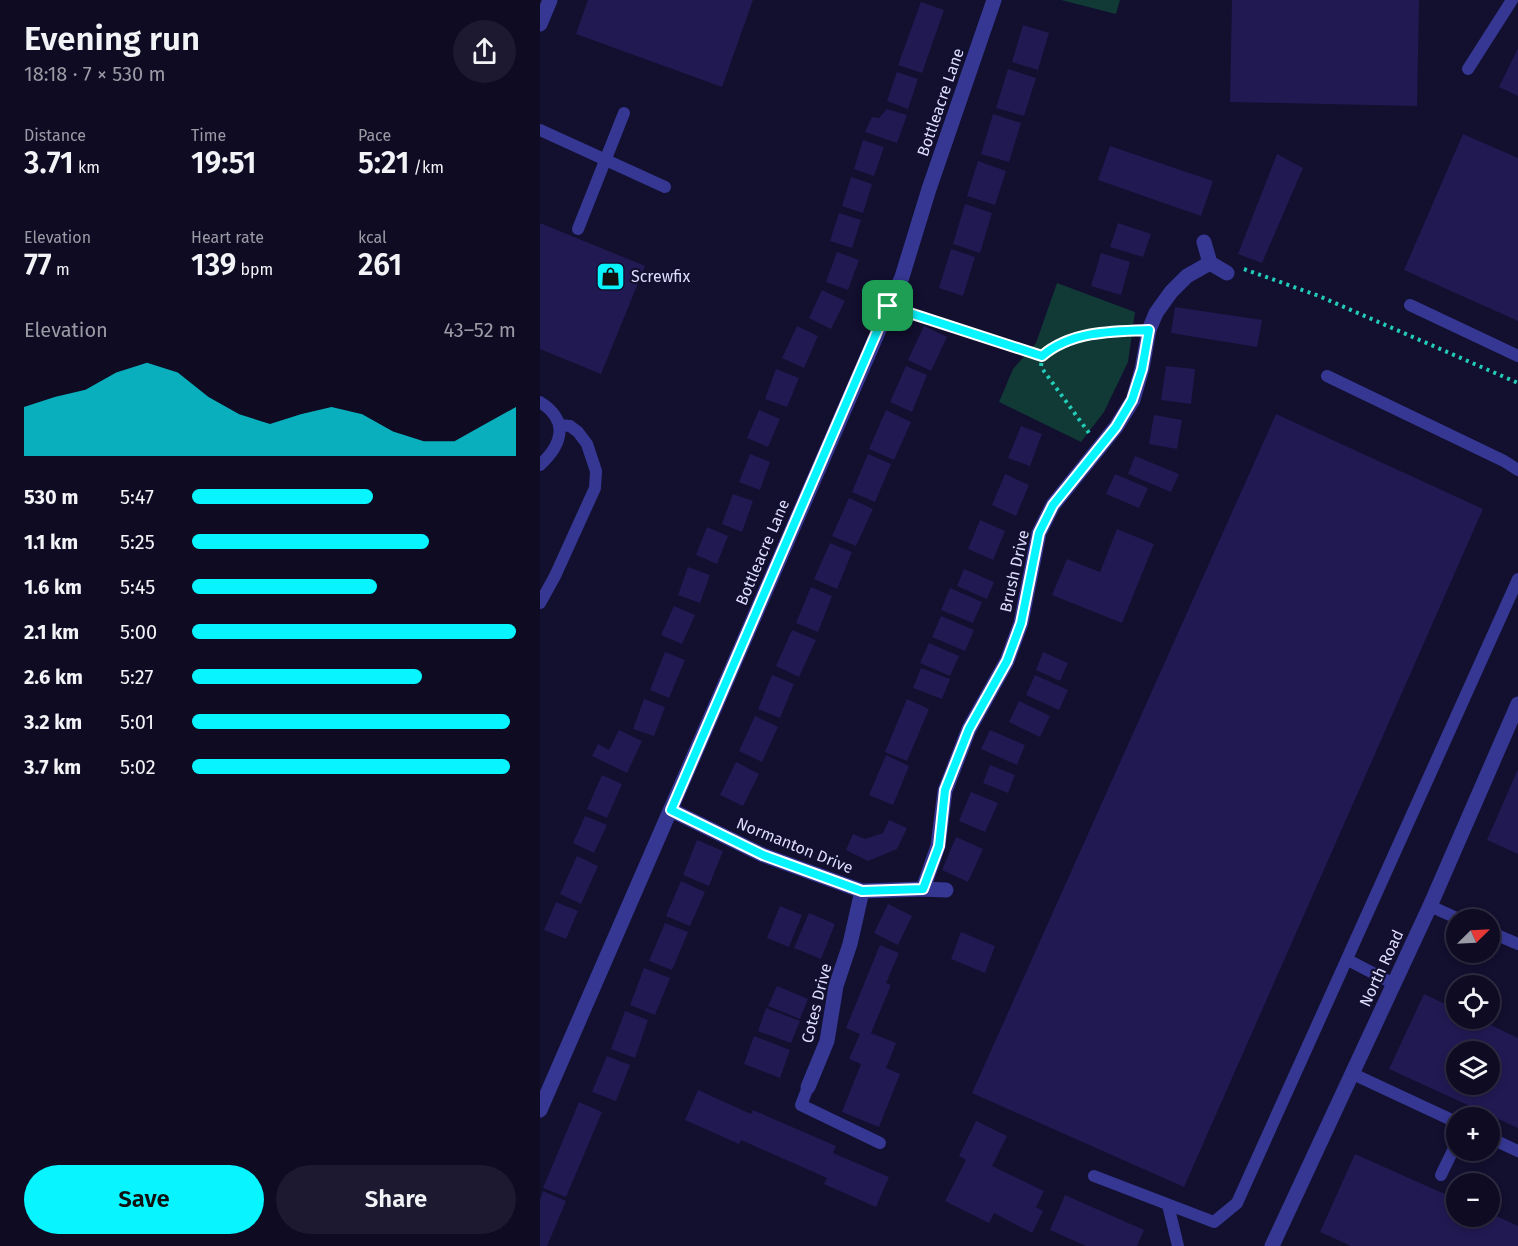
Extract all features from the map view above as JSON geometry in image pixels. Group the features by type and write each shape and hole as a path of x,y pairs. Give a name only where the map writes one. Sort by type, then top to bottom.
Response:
{"street":[{"path":"540,24 550,0"},
{"name":"Bottleacre Lane","path":"540,1110 902,277 929,189 994,0"},
{"path":"1204,242 1210,263 1227,273"},
{"name":"Brush Drive","path":"923,889 939,846 945,790 969,729 1007,661 1021,623 1039,533 1053,505 1116,427 1132,400 1142,369 1149,330 1156,313 1171,292 1187,276 1210,263"},
{"name":"North Road","path":"1274,1246 1514,724 1518,704"},
{"name":"Normanton Drive","path":"671,810 763,855 862,891 946,890"},
{"name":"Cotes Drive","path":"808,1087 827,1041 836,986 850,944 862,891"}],"lane":[{"path":"1467,69 1512,0"},
{"path":"578,229 624,113"},
{"path":"540,130 665,188"},
{"path":"1410,305 1518,356"},
{"path":"1327,376 1504,461 1518,470"},
{"path":"540,402 552,409 559,425 560,440 551,455 540,465"},
{"path":"540,603 590,502 596,471 587,444 578,432 570,426 559,425"},
{"path":"1094,1176 1214,1222 1238,1203 1518,579"},
{"path":"1430,906 1446,913"},
{"path":"1500,936 1518,944"},
{"path":"1348,960 1394,984"},
{"path":"1353,1074 1446,1117"},
{"path":"808,1087 801,1105 880,1143"},
{"path":"1500,1143 1518,1151"},
{"path":"1441,1175 1448,1161"},
{"path":"1168,1205 1178,1246"}],"path":[{"path":"1227,273 1238,267 1319,296 1518,383"},
{"path":"888,306 1042,356"},
{"path":"1099,448 1041,367 1042,356 1054,346 1088,335 1149,330"}],"green space":[{"path":"1061,0 1120,0 1116,14"},
{"path":"1057,283 1135,312 1128,362 1104,412 1081,442 999,402 1013,369 1036,343"}],"building":[{"path":"588,0 753,0 722,87 576,34"},
{"path":"1232,0 1419,0 1417,106 1230,102"},
{"path":"921,2 944,10 922,73 898,65"},
{"path":"1023,25 1049,33 1038,70 1012,62"},
{"path":"1518,48 1518,96 1499,87"},
{"path":"1008,69 1036,78 1024,116 996,108"},
{"path":"897,72 918,79 908,109 887,101"},
{"path":"887,109 907,115 897,143 865,132 872,117 879,118"},
{"path":"993,114 1021,123 1009,162 981,154"},
{"path":"1463,134 1518,158 1518,321 1404,270"},
{"path":"863,140 884,147 874,176 854,169"},
{"path":"1110,146 1213,181 1201,216 1098,180"},
{"path":"1277,154 1303,168 1262,263 1238,254"},
{"path":"978,161 1006,171 995,205 967,196"},
{"path":"851,177 872,184 863,213 842,206"},
{"path":"965,204 992,213 980,253 953,244"},
{"path":"839,213 861,220 852,248 830,241"},
{"path":"540,223 645,266 601,374 540,349"},
{"path":"1118,223 1151,234 1143,257 1110,247"},
{"path":"951,249 975,257 963,296 939,288"},
{"path":"837,252 859,260 848,290 826,282"},
{"path":"1101,253 1130,262 1121,295 1091,286"},
{"path":"822,290 845,301 831,329 809,318"},
{"path":"1175,307 1262,320 1257,347 1171,333"},
{"path":"797,326 818,336 804,368 782,358"},
{"path":"924,326 947,337 931,371 908,360"},
{"path":"906,366 927,375 912,412 890,402"},
{"path":"1166,366 1195,369 1191,404 1161,400"},
{"path":"776,369 799,378 787,407 765,399"},
{"path":"759,410 780,419 768,447 747,438"},
{"path":"886,410 911,422 894,460 869,449"},
{"path":"1276,414 1483,509 1184,1187 972,1093"},
{"path":"1154,415 1182,420 1177,449 1149,444"},
{"path":"1021,426 1042,434 1030,466 1008,458"},
{"path":"750,454 770,462 760,490 739,482"},
{"path":"868,454 891,464 875,502 852,492"},
{"path":"1135,456 1179,474 1171,492 1128,474"},
{"path":"1005,474 1029,485 1016,516 992,505"},
{"path":"1115,474 1148,488 1139,508 1106,494"},
{"path":"733,494 753,501 742,532 722,524"},
{"path":"849,498 873,509 856,546 832,536"},
{"path":"980,520 1005,531 993,560 968,549"},
{"path":"707,527 728,536 717,564 696,555"},
{"path":"1117,529 1154,544 1122,623 1052,595 1067,559 1100,572"},
{"path":"830,543 852,552 837,589 814,579"},
{"path":"688,567 710,575 700,603 678,595"},
{"path":"964,569 994,582 987,599 957,586"},
{"path":"811,587 832,596 818,632 796,623"},
{"path":"950,588 982,602 973,623 941,610"},
{"path":"674,606 695,615 682,644 661,635"},
{"path":"941,616 974,630 965,651 932,637"},
{"path":"792,630 816,640 799,677 776,666"},
{"path":"929,643 959,656 950,676 920,663"},
{"path":"665,652 685,660 669,698 650,690"},
{"path":"1043,652 1068,663 1060,681 1036,670"},
{"path":"921,668 950,679 942,699 913,688"},
{"path":"772,675 794,684 780,718 758,709"},
{"path":"1035,675 1068,690 1059,710 1026,695"},
{"path":"644,699 665,707 654,736 633,729"},
{"path":"907,699 929,709 907,761 885,752"},
{"path":"1019,701 1050,716 1040,737 1009,722"},
{"path":"755,716 778,727 762,762 739,751"},
{"path":"619,730 642,741 627,773 592,756 598,744 609,750"},
{"path":"990,730 1025,745 1017,765 981,749"},
{"path":"886,755 909,766 893,805 869,795"},
{"path":"736,762 759,774 743,806 720,795"},
{"path":"990,765 1015,775 1008,793 983,783"},
{"path":"1518,769 1518,854 1487,840"},
{"path":"602,775 622,784 607,818 587,809"},
{"path":"971,792 998,803 985,832 959,821"},
{"path":"585,816 607,825 594,853 573,843"},
{"path":"889,820 907,828 897,849 868,861 846,850 853,834 865,839 883,833"},
{"path":"956,837 983,849 968,882 942,870"},
{"path":"697,840 723,851 709,886 683,875"},
{"path":"577,856 598,866 581,904 560,894"},
{"path":"681,881 705,892 690,926 666,916"},
{"path":"556,902 578,911 566,939 544,930"},
{"path":"888,904 912,916 898,945 874,933"},
{"path":"780,906 802,915 789,947 767,938"},
{"path":"809,913 835,924 821,959 794,948"},
{"path":"665,923 688,932 672,970 649,961"},
{"path":"961,932 995,946 985,973 951,959"},
{"path":"880,945 899,953 886,983 891,985 871,1033 896,1043 886,1068 900,1074 879,1127 842,1112 861,1064 849,1059 860,1034 846,1028"},
{"path":"644,968 670,978 655,1015 630,1005"},
{"path":"777,986 808,999 800,1019 768,1006"},
{"path":"1424,994 1446,1004 1446,1029 1499,1029 1518,1038 1518,1128 1500,1120 1500,1107 1472,1107 1389,1069"},
{"path":"766,1008 800,1021 791,1043 758,1031"},
{"path":"625,1011 648,1020 635,1058 611,1049"},
{"path":"754,1036 790,1050 780,1078 744,1064"},
{"path":"607,1056 630,1065 616,1101 592,1092"},
{"path":"698,1090 751,1114 753,1110 836,1146 833,1153 889,1177 876,1207 824,1184 827,1178 741,1140 739,1144 685,1120"},
{"path":"579,1102 602,1112 566,1197 543,1188"},
{"path":"976,1121 1007,1136 992,1166 1044,1191 1036,1207 1043,1211 1032,1233 994,1213 989,1223 945,1201 966,1160 959,1156"},
{"path":"1355,1154 1446,1195 1446,1227 1500,1227 1500,1218 1518,1226 1518,1246 1351,1246 1320,1232"},
{"path":"543,1191 566,1201 547,1246 540,1246 540,1199"},
{"path":"1065,1195 1144,1230 1137,1246 1086,1246 1050,1230"}],"place":[{"name":"Screwfix","path":"610,276"}],"route":[{"path":"888,306 1042,356 1054,346 1088,335 1149,330 1142,369 1132,400 1116,427 1053,505 1039,533 1021,623 1007,661 969,729 945,790 939,846 923,889 862,891 763,855 671,810 888,306"}]}
